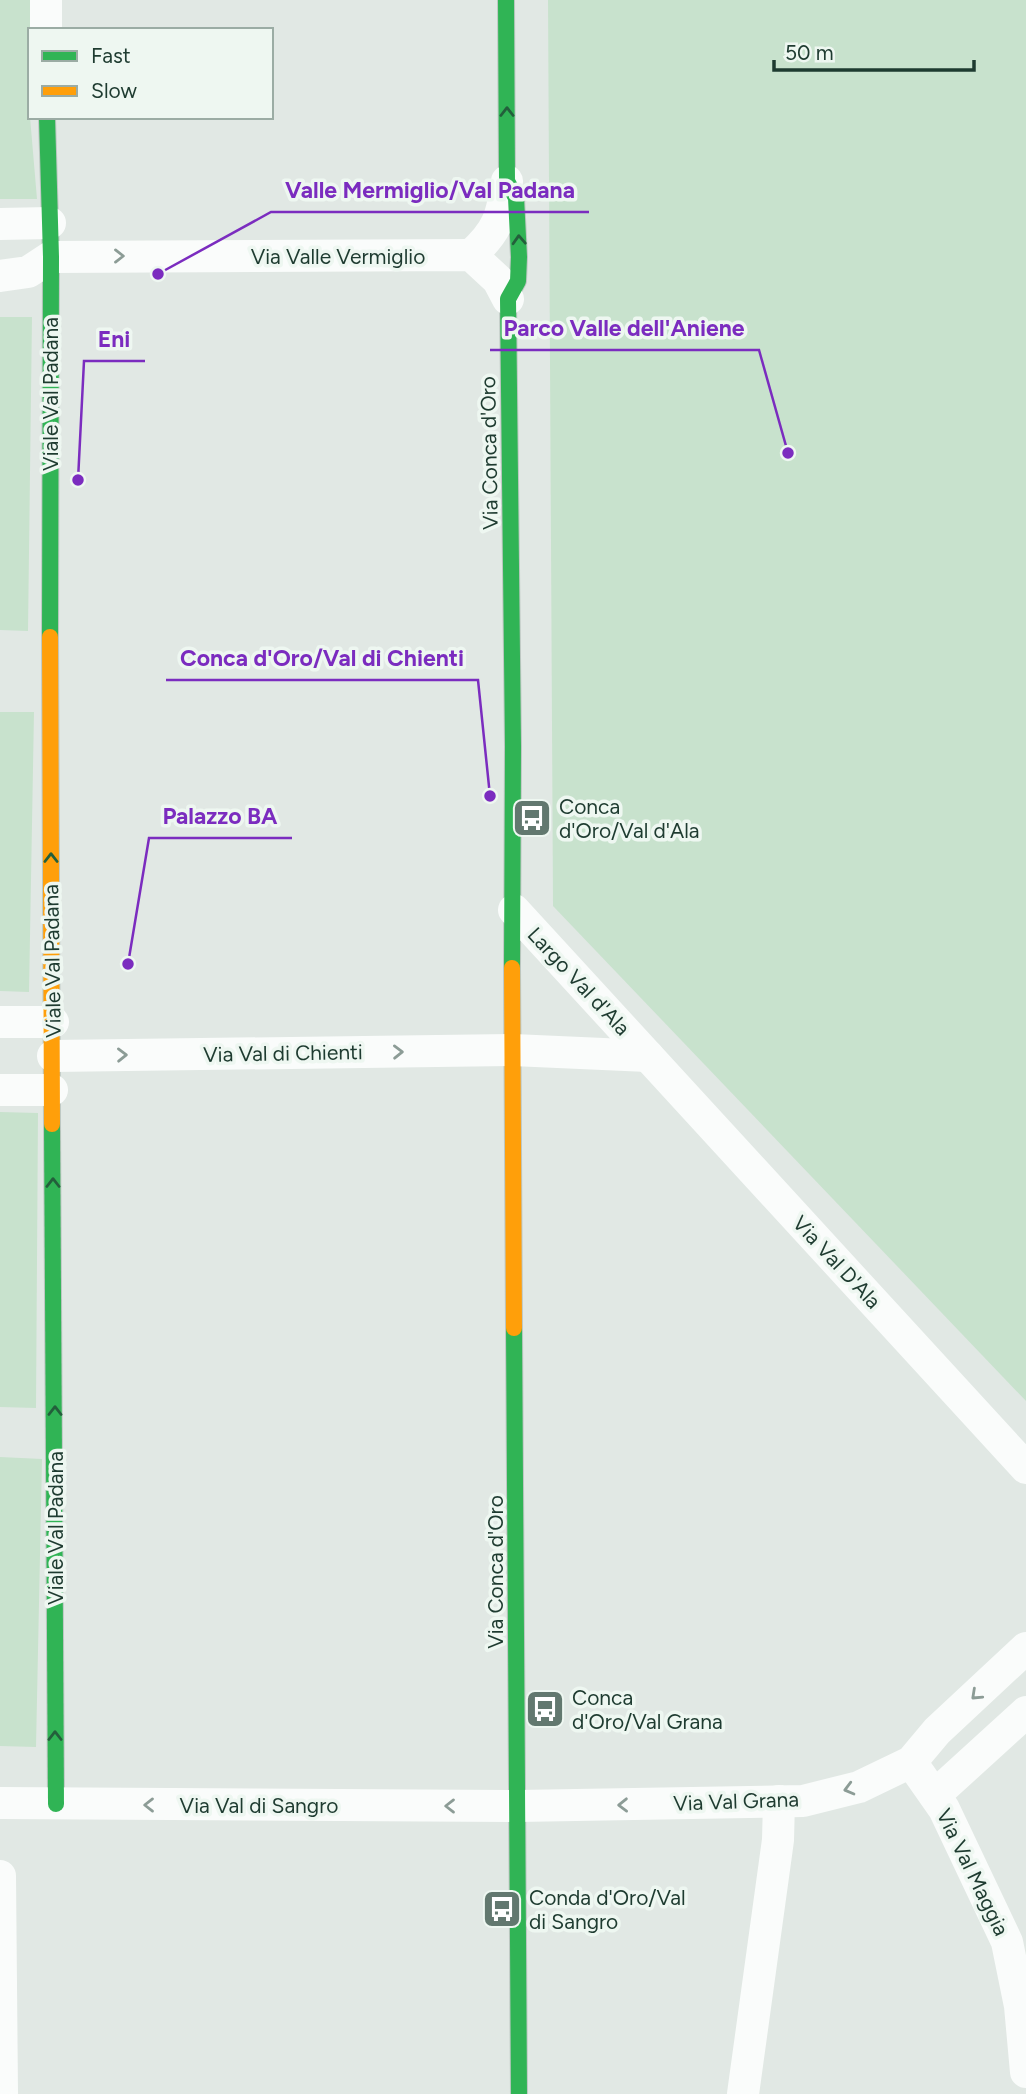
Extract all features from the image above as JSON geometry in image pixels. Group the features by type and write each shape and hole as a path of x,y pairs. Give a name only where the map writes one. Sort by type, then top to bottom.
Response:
{"street":[{"path":"46,0 46,28"},
{"name":"Via Conca d'Oro","path":"506,0 508,181 516,198 519,257 518,281 508,299 514,911"},
{"name":"Viale Val Padana","path":"47,119 51,257 50,660 56,1804"},
{"path":"508,181 503,211 497,227 471,255 498,279 508,299"},
{"path":"0,224 50,223"},
{"name":"Via Valle Vermiglio","path":"0,276 28,272 51,257 471,255"},
{"name":"Largo Val d'Ala","path":"514,911 513,1050 648,1056"},
{"name":"Largo Val d'Ala","path":"514,911 648,1056"},
{"path":"0,1022 53,1022"},
{"name":"Via Conca d'Oro","path":"513,1050 519,2094"},
{"name":"Via Val di Chienti","path":"53,1056 513,1050"},
{"name":"Via Val D'Ala","path":"648,1056 1026,1468"},
{"path":"0,1090 52,1090"},
{"name":"Via Val Grana","path":"518,1807 803,1801 859,1787 911,1762 937,1731 1026,1648"},
{"path":"935,1795 1026,1712"},
{"name":"Via Val Maggia","path":"911,1762 944,1808 1007,1942 1020,2006 1026,2072"},
{"path":"743,2094 778,1839 779,1801"},
{"name":"Via Val di Sangro","path":"0,1803 518,1807"},
{"path":"0,1876 2,2094"}],"green space":[{"path":"0,0 36,0 36,28 28,28 28,119 30,119 37,199 0,199"},
{"path":"548,0 1026,0 1026,1401 553,906"},
{"path":"0,317 32,317 28,631 0,630"},
{"path":"0,712 34,712 29,992 0,991"},
{"path":"0,1112 38,1113 36,1408 0,1407"},
{"path":"0,1457 42,1459 36,1747 0,1746"}],"traffic: fast":[{"path":"506,0 507,181 516,198 519,257 518,281 508,299 513,746 512,968"},
{"path":"47,119 51,257 50,637"},
{"path":"52,1124 56,1804"},
{"path":"514,1328 519,2094"}],"traffic: slow":[{"path":"50,637 52,1124"},
{"path":"512,968 514,1328"}],"place":[{"name":"Valle Mermiglio/Val Padana","path":"158,274"},
{"name":"Parco Valle dell'Aniene","path":"788,453"},
{"name":"Eni","path":"78,480"},
{"name":"Conca d'Oro/Val di Chienti","path":"490,796"},
{"name":"Conca d'Oro/Val d'Ala","path":"532,818"},
{"name":"Palazzo BA","path":"128,964"},
{"name":"Conca d'Oro/Val Grana","path":"545,1709"},
{"name":"Conda d'Oro/Val di Sangro","path":"502,1909"}]}
